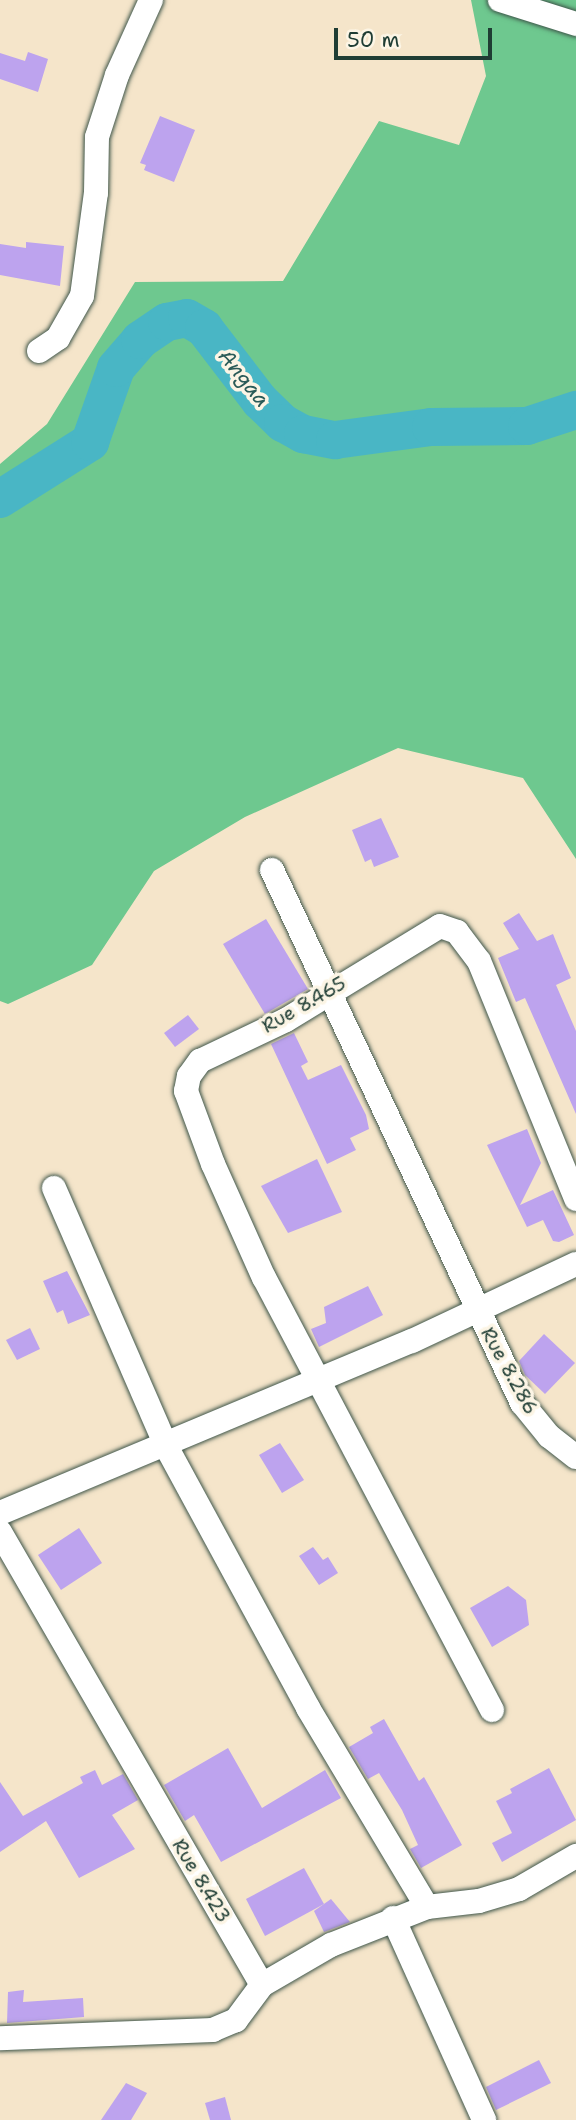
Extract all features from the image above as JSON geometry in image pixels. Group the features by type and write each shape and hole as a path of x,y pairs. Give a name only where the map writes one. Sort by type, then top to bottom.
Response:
{"street":[{"path":"39,351 58,338 82,296 95,205 97,137 117,75 151,0"},
{"path":"500,0 576,24"},
{"name":"Rue 8.286","path":"272,870 330,990 476,1310 522,1403 549,1436 576,1457"},
{"name":"Rue 8.465","path":"492,1710 314,1380 213,1164 186,1091 189,1076 200,1061 286,1020 330,990 440,926 457,932 479,961 576,1199"},
{"path":"54,1188 166,1447 308,1707 427,1907"},
{"path":"0,1513 166,1447 576,1264"},
{"name":"Rue 8.423","path":"0,1532 262,1985"},
{"path":"0,2038 213,2030 236,2020 262,1985 331,1945 393,1918 427,1907 480,1900 519,1889 576,1856"},
{"path":"393,1918 484,2120"}],"green space":[{"path":"471,0 576,0 576,859 523,778 398,748 245,817 154,871 92,965 8,1004 0,1001 0,464 47,424 135,282 283,281 379,121 459,145 486,76"}],"building":[{"path":"28,52 48,59 38,92 0,79 0,53 25,61"},
{"path":"160,116 195,130 174,182 144,170 146,165 140,163"},
{"path":"26,242 64,246 60,286 0,275 0,244 26,248"},
{"path":"381,818 399,857 374,867 371,859 365,862 352,830"},
{"path":"519,913 537,941 553,934 571,978 556,985 576,1031 576,1114 525,998 516,1002 498,958 519,949 503,923"},
{"path":"266,919 308,989 265,1014 223,944"},
{"path":"188,1015 199,1029 175,1047 164,1033"},
{"path":"294,1033 308,1062 301,1066 308,1080 341,1065 366,1115 369,1129 350,1138 356,1150 327,1164 271,1044"},
{"path":"527,1129 541,1163 520,1205 553,1190 574,1235 559,1242 553,1241 543,1220 527,1227 487,1145"},
{"path":"317,1159 342,1212 288,1233 261,1186"},
{"path":"67,1271 90,1315 68,1324 63,1310 57,1313 43,1281"},
{"path":"368,1286 383,1315 319,1347 311,1329 326,1323 324,1307"},
{"path":"30,1328 40,1349 17,1360 6,1340"},
{"path":"544,1334 575,1363 545,1394 525,1375 519,1361"},
{"path":"280,1443 304,1480 282,1493 259,1455"},
{"path":"79,1528 102,1563 61,1590 38,1555"},
{"path":"313,1547 323,1560 328,1557 338,1573 319,1585 299,1556"},
{"path":"508,1586 526,1600 529,1625 492,1647 470,1608"},
{"path":"384,1719 419,1781 424,1777 462,1845 421,1868 410,1849 418,1845 402,1810 379,1773 368,1779 349,1747 373,1733 370,1727"},
{"path":"228,1748 262,1808 325,1770 341,1798 221,1862 194,1815 185,1821 164,1785"},
{"path":"549,1768 576,1820 502,1862 492,1843 512,1833 496,1801 512,1793 510,1789"},
{"path":"95,1770 102,1785 123,1774 138,1800 112,1815 135,1849 79,1878 46,1821 0,1852 0,1782 23,1816 83,1783 80,1777"},
{"path":"304,1868 324,1904 265,1936 246,1899"},
{"path":"331,1899 350,1922 324,1932 314,1911"},
{"path":"24,1990 23,2002 83,1998 84,2017 7,2023 8,1992"},
{"path":"539,2060 551,2083 496,2110 486,2087"},
{"path":"126,2083 147,2093 131,2120 101,2120"},
{"path":"225,2097 231,2120 210,2120 205,2103"}],"waterway":[{"name":"Angaa","path":"0,499 90,442 116,368 140,340 167,322 187,318 204,328 260,401 283,423 303,434 335,440 431,427 527,426 576,410"}]}
